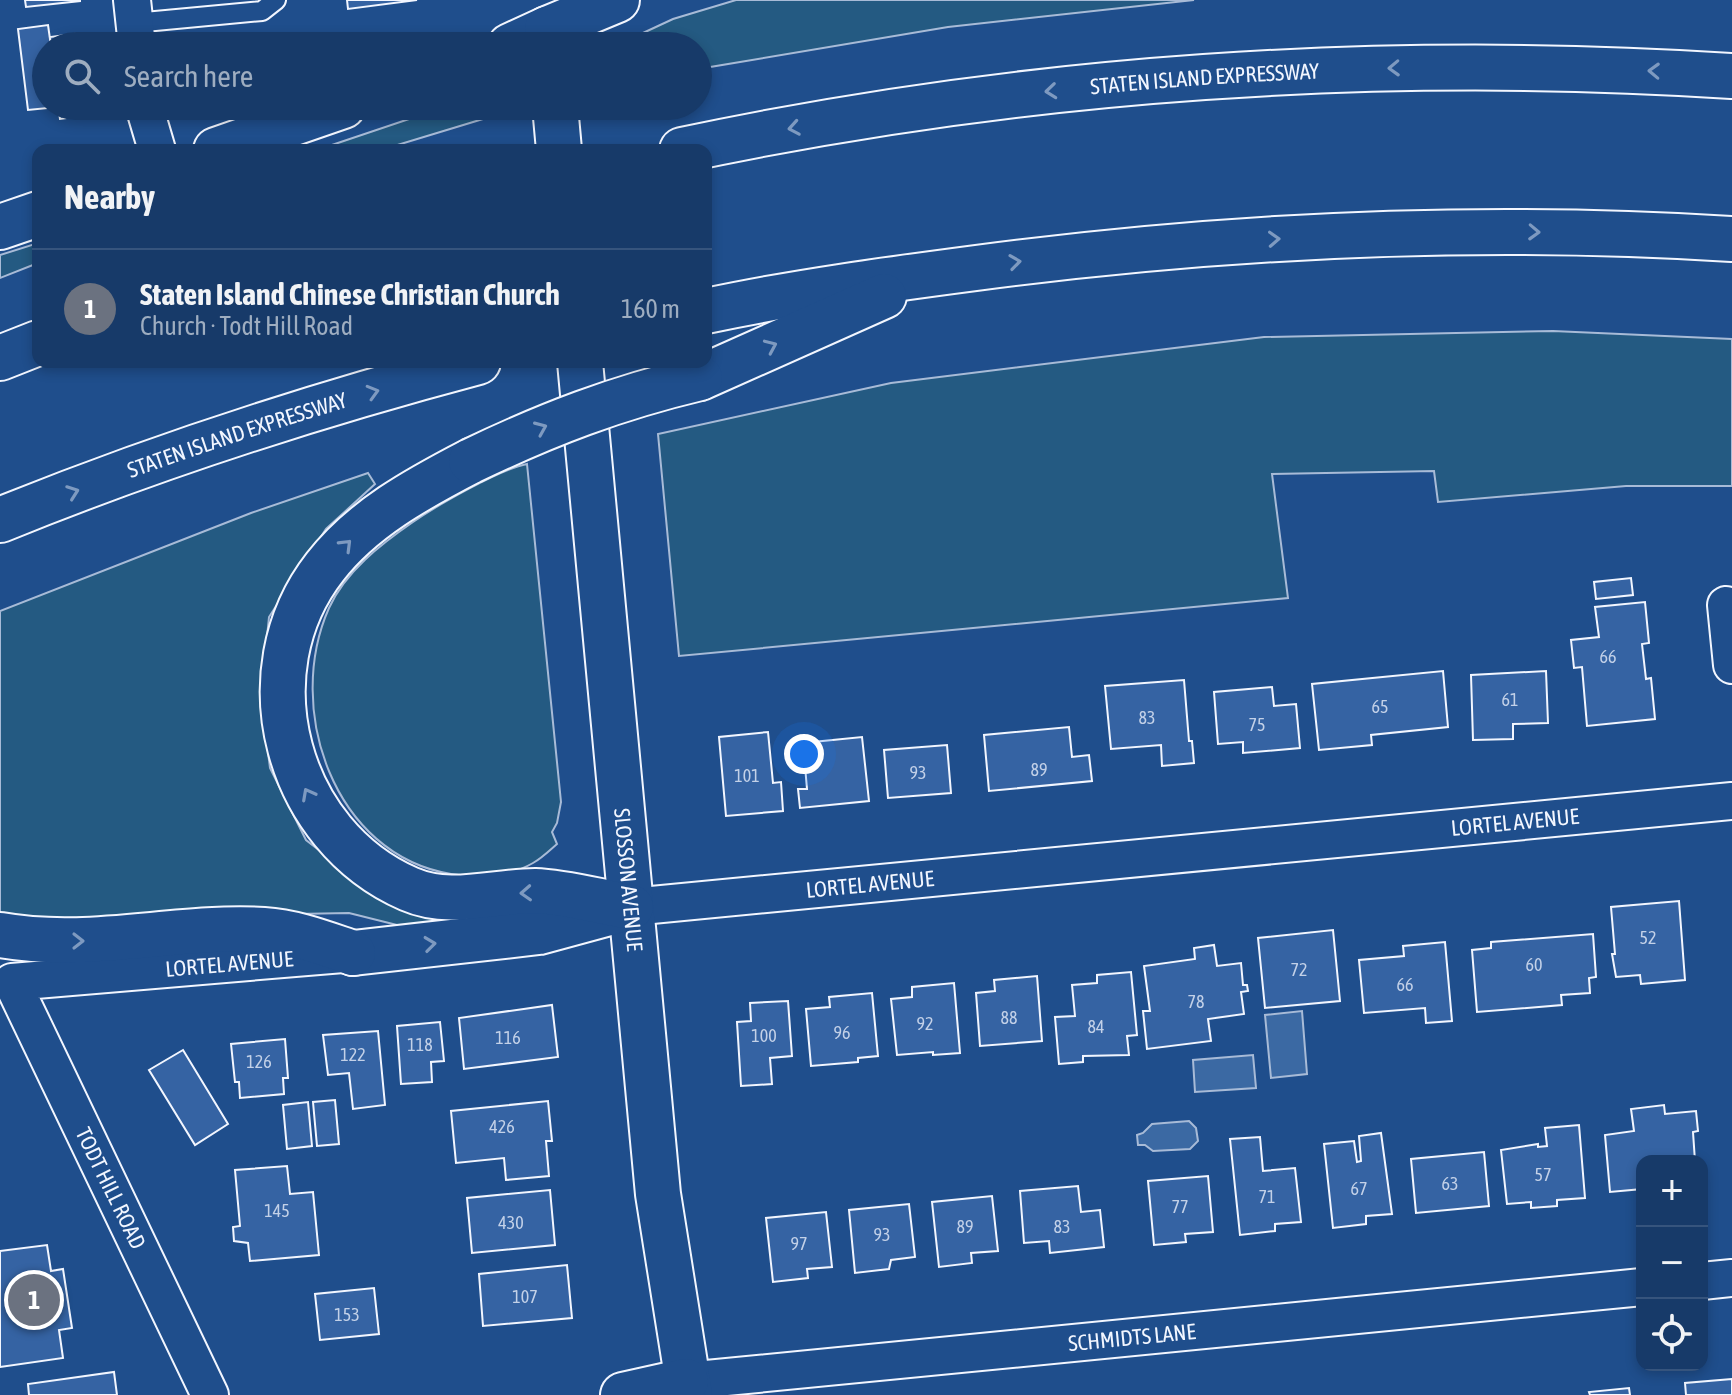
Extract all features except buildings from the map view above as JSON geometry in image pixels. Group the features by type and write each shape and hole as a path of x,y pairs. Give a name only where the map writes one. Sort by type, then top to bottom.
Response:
{"main road":[{"path":"538,30 617,0"},
{"name":"STATEN ISLAND EXPRESSWAY","path":"712,144 916,108 1154,80 1452,67 1732,76"},
{"path":"233,144 303,120"},
{"path":"556,120 558,144"},
{"path":"0,227 32,216"},
{"path":"712,310 938,273 1153,247 1373,234 1518,232 1732,239"},
{"path":"631,907 537,891 450,898 410,890 375,870 336,834 319,815 295,768 283,712 282,680 295,623 309,590 333,558 362,528 390,507 471,461 576,413 700,378 938,273"},
{"path":"0,358 32,345"},
{"name":"STATEN ISLAND EXPRESSWAY","path":"0,520 276,421 457,368"},
{"name":"SLOSSON AVENUE","path":"581,368 658,1194 688,1388"},
{"name":"LORTEL AVENUE","path":"353,953 539,932 631,907"},
{"path":"0,935 77,941 266,930 297,934 353,953"},
{"name":"SCHMIDTS LANE","path":"623,1395 688,1388"}],"street":[{"path":"148,120 155,144"},
{"path":"1726,605 1732,665"},
{"name":"LORTEL AVENUE","path":"631,907 1732,801"},
{"name":"LORTEL AVENUE","path":"12,982 353,953"},
{"name":"TODT HILL ROAD","path":"12,982 210,1395"},
{"path":"1708,1280 1732,1278"},
{"name":"SCHMIDTS LANE","path":"688,1388 1636,1288"}],"lane":[{"path":"135,23 262,11 276,0"}],"shaded area":[{"path":"736,0 1194,0 948,27 712,67 712,32 645,32 673,19"},
{"path":"406,120 480,120 401,144 335,144"},
{"path":"32,245 32,265 0,278 0,255"},
{"path":"1553,331 1732,339 1732,486 1626,486 1438,502 1434,471 1272,474 1288,598 679,656 658,434 891,383 1264,337"},
{"path":"527,464 561,802 552,832 557,844 536,861 514,871 482,876 451,874 410,861 376,839 349,808 329,772 317,732 313,690 317,648 336,595 344,582 377,549 452,498 485,480"},
{"path":"368,473 375,484 326,529 269,617 261,697 270,768 306,840 385,901 440,920 441,927 409,928 349,913 0,919 0,611 251,513"},
{"path":"1302,1011 1307,1074 1271,1078 1265,1015"},
{"path":"1253,1055 1256,1088 1195,1092 1193,1060"},
{"path":"1189,1121 1196,1128 1198,1141 1190,1149 1153,1151 1145,1145 1138,1145 1137,1135 1152,1124"}],"place":[{"name":"Staten Island Chinese Christian Church","path":"34,1300"}]}
